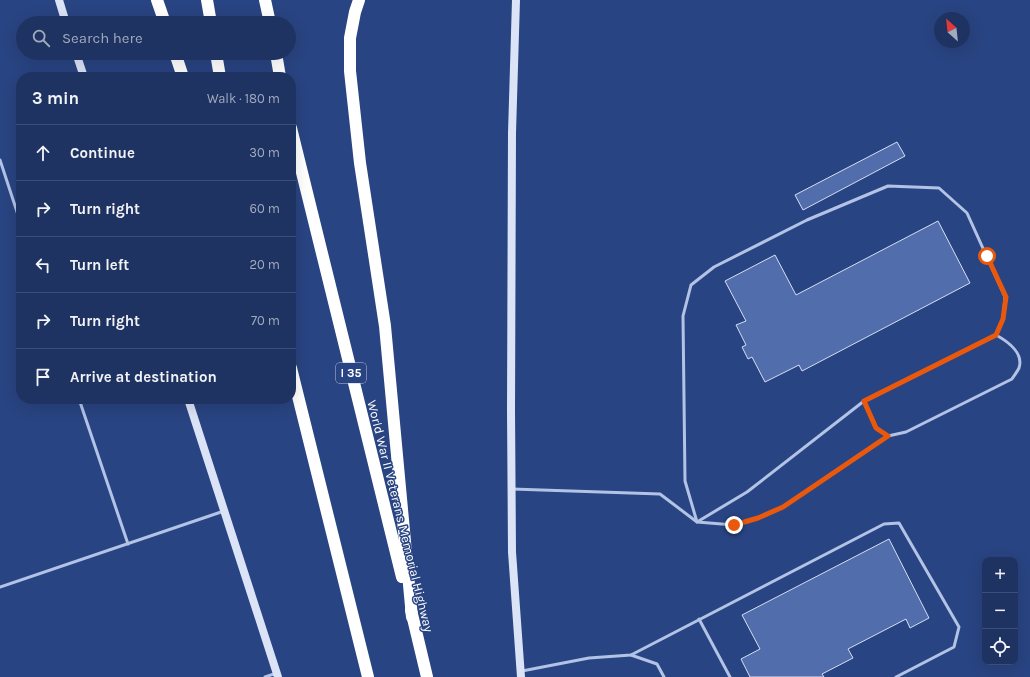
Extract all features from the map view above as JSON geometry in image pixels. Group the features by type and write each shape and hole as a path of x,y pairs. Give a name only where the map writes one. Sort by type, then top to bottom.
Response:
{"highway":[{"path":"158,0 163,16"},
{"path":"207,0 210,16"},
{"path":"266,0 269,16"},
{"path":"359,0 350,38 350,71 360,163 384,326 412,617"},
{"path":"177,60 181,72"},
{"path":"217,60 219,72"},
{"path":"277,60 279,72"},
{"name":"World War II Veterans Memorial Highway","path":"296,148 427,677"},
{"path":"296,388 368,677"}],"main road":[{"path":"59,0 64,16"},
{"path":"516,0 512,133 512,552 521,674"},
{"path":"78,60 82,72"},
{"path":"190,404 277,675"}],"lane":[{"path":"0,160 16,209"},
{"path":"888,186 939,188 967,213 1006,297 1003,319 996,335 864,401 747,492 698,522 685,481 683,316 691,285 714,267 807,220 888,186"},
{"path":"512,489 660,494 698,522 734,525 758,518 783,507 888,436 906,432 1012,379 1019,367 1018,355 1009,342 996,335"},
{"path":"864,401 876,428 888,436"},
{"path":"81,404 128,544"},
{"path":"0,587 224,511"},
{"path":"631,655 884,524 899,523 959,627 954,647 896,677"},
{"path":"700,619 730,677"},
{"path":"521,674 589,658 631,655 657,664 664,677"},
{"path":"265,677 277,675"}],"building":[{"path":"897,142 905,156 803,210 795,195"},
{"path":"938,221 970,283 802,371 799,365 765,382 752,357 748,359 742,347 746,345 736,325 746,321 725,281 775,255 796,295"},
{"path":"889,539 929,618 910,628 906,619 848,649 853,658 822,674 824,677 750,677 741,659 760,649 742,615"}],"route":[{"path":"734,525 758,518 783,507 888,436 876,428 864,401 996,335 1003,319 1006,297 987,256"}]}
